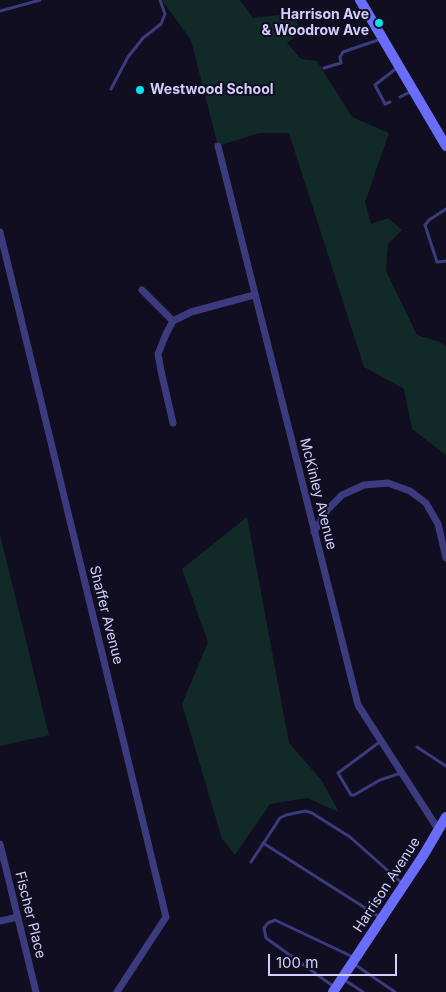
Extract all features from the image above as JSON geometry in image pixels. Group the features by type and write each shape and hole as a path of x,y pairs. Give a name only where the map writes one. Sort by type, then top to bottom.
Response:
{"main road":[{"path":"360,0 446,146"},
{"name":"Harrison Avenue","path":"335,990 446,818"}],"street":[{"name":"McKinley Avenue","path":"218,146 358,705 438,829"},
{"name":"Shaffer Avenue","path":"0,232 166,917 117,992"},
{"path":"142,290 173,321"},
{"path":"173,423 158,354 173,321 191,312 254,295"},
{"path":"314,532 328,509 342,495 364,484 388,483 410,491 426,503 438,524 446,558"},
{"name":"Fischer Place","path":"0,844 36,992"},
{"path":"0,922 18,917"}],"lane":[{"path":"0,11 40,0"},
{"path":"111,88 128,57 143,38 161,24 165,14 160,0"},
{"path":"324,68 341,63 340,57 343,52 382,38"},
{"path":"390,102 385,104 375,85 398,66"},
{"path":"400,97 413,90"},
{"path":"446,210 429,220 425,225 437,262 446,261"},
{"path":"381,741 338,773 350,795 354,796 380,780 402,772"},
{"path":"417,747 446,766"},
{"path":"251,862 280,818 305,811 312,813 350,837 404,884"},
{"path":"263,844 382,918"},
{"path":"335,990 266,938 264,928 268,922 275,920 354,960 395,992"},
{"path":"342,978 363,992"}],"green space":[{"path":"162,0 240,0 253,18 295,13 299,34 287,43 301,59 317,61 352,117 389,133 365,202 371,224 388,218 402,230 388,244 386,271 417,335 440,342 446,347 446,455 412,429 404,389 364,367 289,133 259,133 218,146 191,40"},
{"path":"247,517 289,743 322,781 339,812 307,798 270,804 235,855 222,839 182,704 208,642 182,569"},
{"path":"0,534 49,735 0,746"}],"place":[{"name":"Harrison Ave & Woodrow Ave","path":"379,23"},
{"name":"Westwood School","path":"140,90"}]}
